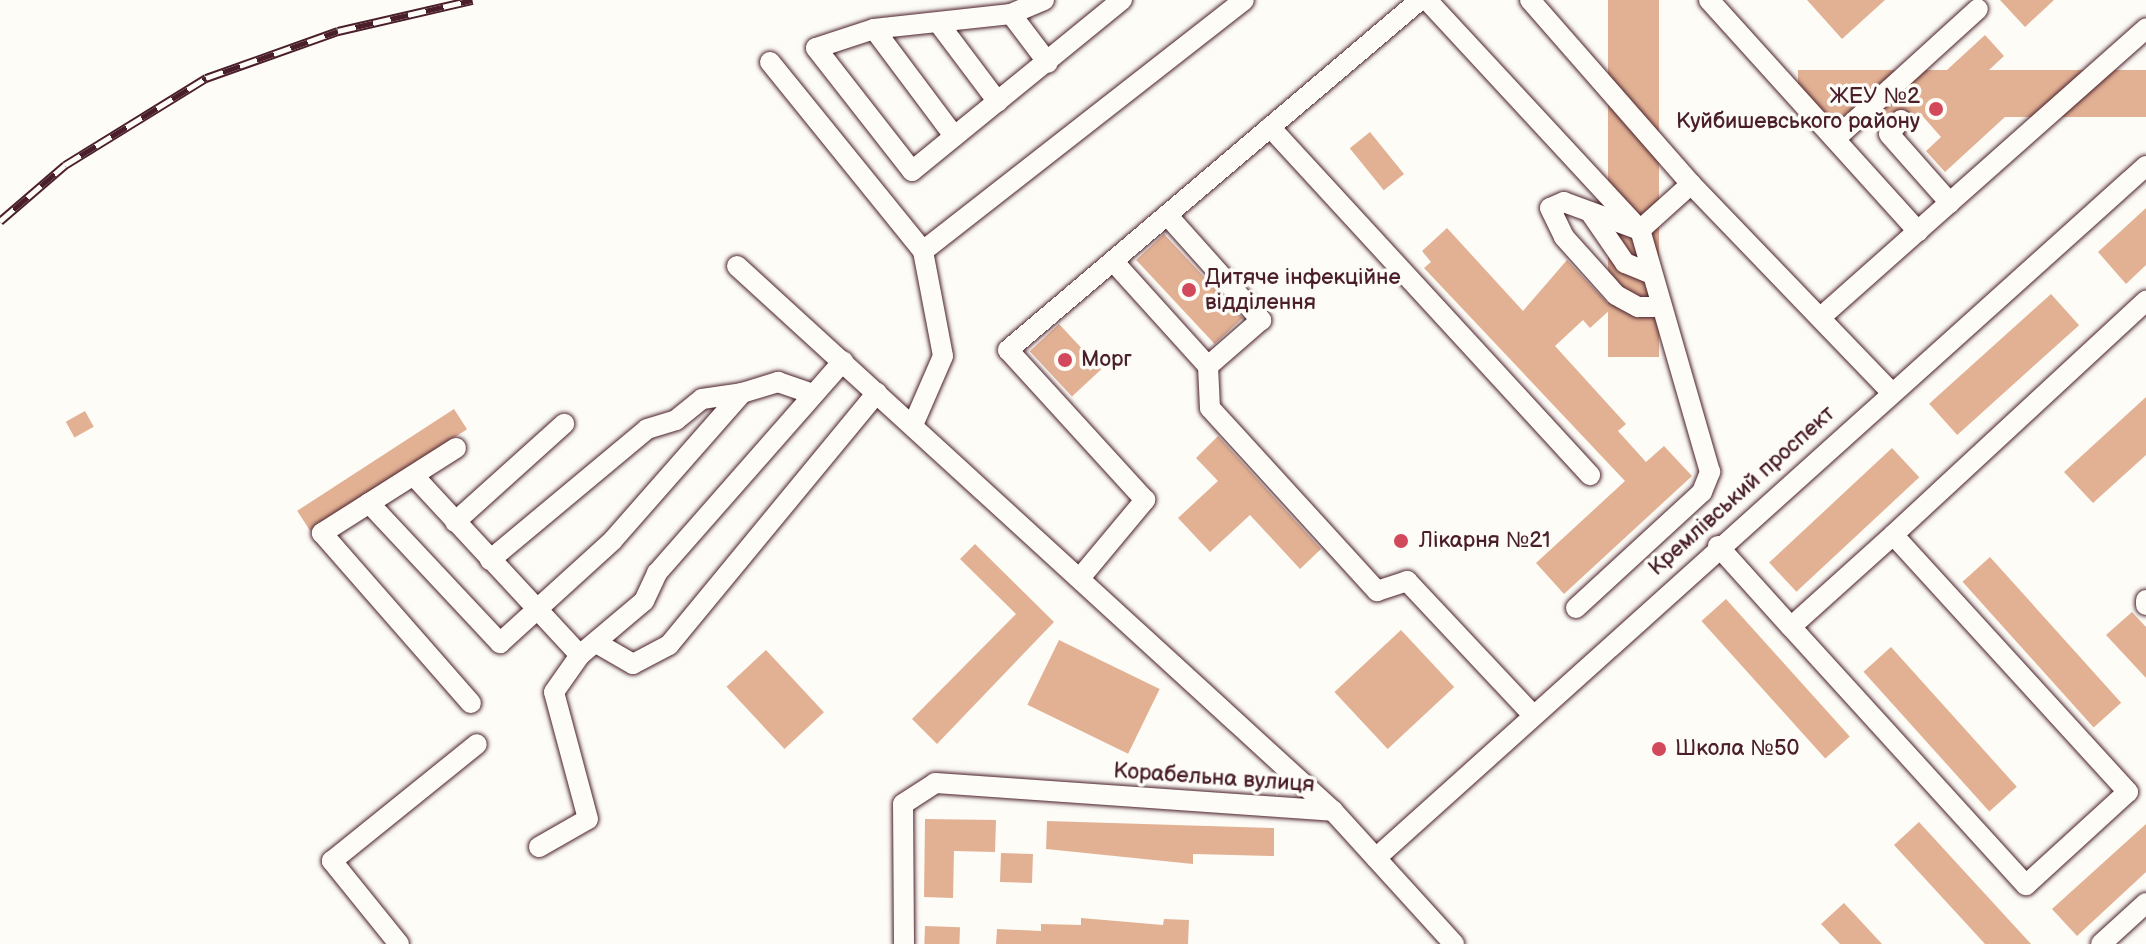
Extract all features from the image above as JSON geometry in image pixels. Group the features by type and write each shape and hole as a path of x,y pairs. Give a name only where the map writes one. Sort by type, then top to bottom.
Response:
{"street":[{"path":"1044,0 1011,14 940,25 874,29 816,48 912,171 1122,0"},
{"path":"923,251 1244,0"},
{"path":"1080,578 1145,500 1008,350 1420,0"},
{"path":"1427,0 1640,230 1710,472 1702,492 1576,608"},
{"path":"1530,0 1691,184 1889,390"},
{"path":"1709,0 1918,231"},
{"path":"1835,139 1978,9"},
{"path":"1011,14 1048,63"},
{"path":"940,25 998,102"},
{"path":"1821,317 2146,28"},
{"path":"874,29 954,136"},
{"path":"770,62 923,251 943,356 913,425"},
{"path":"1901,120 1889,134 1950,203"},
{"path":"1270,127 1590,475"},
{"name":"Кремлівський проспект","path":"1376,858 1889,390 2146,166"},
{"path":"1640,230 1691,184"},
{"path":"1640,230 1564,202 1550,208 1564,237 1616,295 1638,307 1661,307"},
{"path":"1590,212 1625,263 1652,274"},
{"path":"1168,216 1261,320 1208,366"},
{"path":"1113,261 1208,366 1210,408 1377,591 1407,581 1533,715"},
{"path":"737,266 1333,811"},
{"path":"1791,627 2146,301"},
{"path":"539,847 588,819 554,692 580,655 600,645 843,361"},
{"path":"490,560 647,429 676,420 702,399 742,393 778,382 812,394"},
{"path":"369,503 500,643 613,540 742,393"},
{"path":"600,645 633,664 669,645 877,393"},
{"path":"455,522 564,424"},
{"path":"456,448 322,533 471,703"},
{"path":"414,476 580,655"},
{"path":"1718,546 2026,885 2128,792 1893,535"},
{"path":"399,944 332,861 477,744"},
{"name":"Корабельна вулиця","path":"904,944 903,804 913,790 935,783 1333,811 1454,944"},
{"path":"2101,944 2146,903"}],"building":[{"path":"1608,0 1659,0 1659,357 1608,357"},
{"path":"1807,0 1885,0 1842,39"},
{"path":"2000,0 2054,0 2025,27"},
{"name":"ЖЕУ №2 Куйбишевського району","path":"1985,35 2004,56 1975,83 2006,116 1945,172 1926,151 1941,137 1911,103"},
{"path":"1798,70 2146,70 2146,117 1798,117"},
{"path":"1370,132 1404,174 1384,190 1350,148"},
{"path":"2146,208 2146,265 2126,284 2098,252"},
{"path":"1447,228 1523,311 1567,260 1612,308 1590,328 1583,320 1555,346 1626,424 1618,431 1646,462 1664,446 1692,476 1564,594 1536,563 1625,481 1424,268 1431,262 1422,251"},
{"name":"Дитяче інфекційне відділення","path":"1164,234 1242,318 1215,344 1136,260"},
{"path":"2051,294 2079,325 1957,435 1929,404"},
{"name":"Морг","path":"1059,324 1101,369 1072,397 1030,351"},
{"path":"2146,397 2146,455 2093,503 2064,472"},
{"path":"454,409 467,429 310,531 297,511"},
{"path":"85,411 94,427 74,437 66,422"},
{"path":"1218,436 1321,549 1300,569 1250,515 1210,552 1178,518 1218,481 1196,458"},
{"path":"1892,448 1919,477 1796,592 1769,563"},
{"path":"975,544 1054,622 937,744 912,719 1016,614 960,559"},
{"path":"1990,557 2121,703 2094,727 1963,582"},
{"path":"1726,599 1850,736 1825,759 1701,621"},
{"path":"2132,612 2146,627 2146,678 2106,635"},
{"path":"1401,630 1454,687 1388,749 1334,692"},
{"path":"1059,640 1160,689 1128,754 1027,705"},
{"path":"1891,647 2017,787 1989,811 1864,672"},
{"path":"766,650 824,712 784,749 727,687"},
{"path":"925,819 996,820 995,852 954,851 953,898 924,897"},
{"path":"1047,821 1274,828 1274,856 1193,854 1193,864 1046,849"},
{"path":"1919,822 2031,944 1985,944 1894,845"},
{"path":"2146,824 2146,872 2077,936 2052,909"},
{"path":"1001,853 1033,854 1032,883 1000,882"},
{"path":"1844,903 1882,944 1840,944 1821,924"},
{"path":"1081,918 1163,925 1164,919 1189,920 1188,944 996,944 997,929 1041,931 1041,924 1081,925"},
{"path":"925,926 960,927 959,944 924,944"}],"railway":[{"path":"0,221 65,165 206,78 338,31 472,0"}],"place":[{"name":"ЖЕУ №2 Куйбишевського району","path":"1936,109"},
{"name":"Дитяче інфекційне відділення","path":"1189,290"},
{"name":"Морг","path":"1065,360"},
{"name":"Лікарня №21","path":"1401,541"},
{"name":"Школа №50","path":"1659,749"}]}
